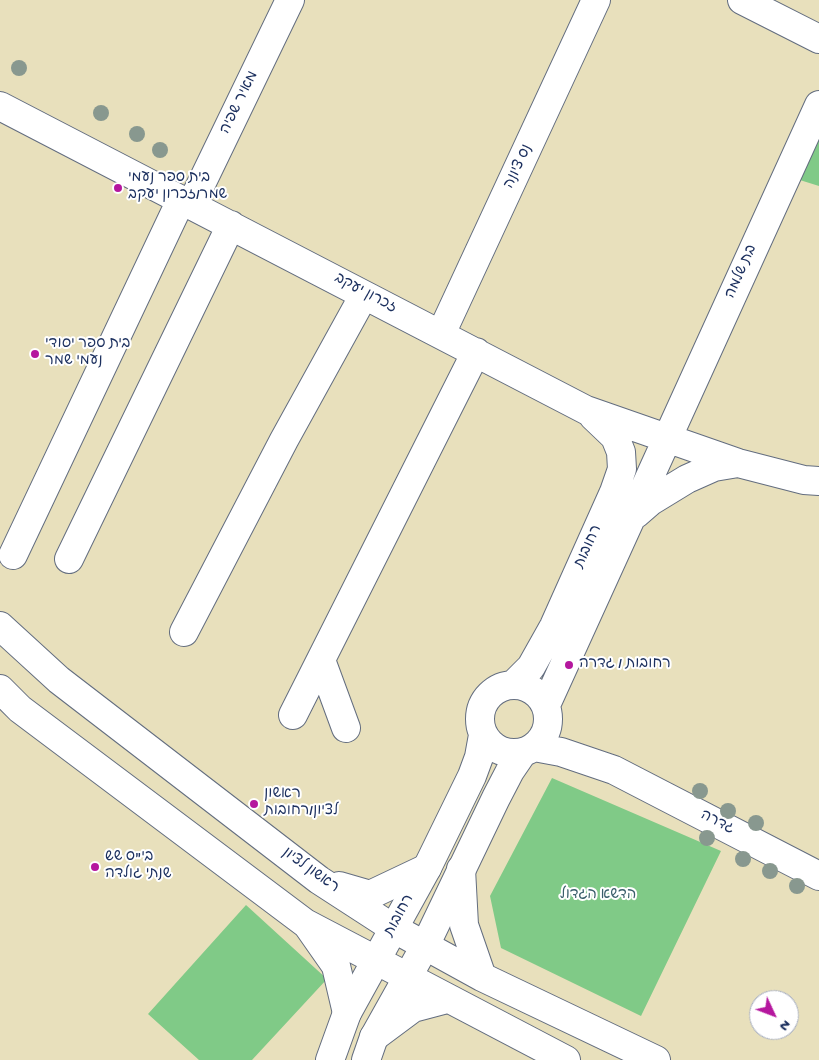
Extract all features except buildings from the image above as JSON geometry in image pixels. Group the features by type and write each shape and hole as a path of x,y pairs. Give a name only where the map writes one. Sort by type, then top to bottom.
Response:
{"street":[{"name":"מאיר שפיה","path":"13,555 186,202 290,0"},
{"name":"נס ציונה","path":"441,334 596,0"},
{"path":"742,0 819,39"},
{"name":"בת שלמה","path":"668,441 819,105"},
{"name":"זכרון יעקב","path":"0,106 586,410 668,441 738,463 804,480 819,481"},
{"path":"69,559 232,226"},
{"path":"284,440 305,390 358,291"},
{"path":"184,632 284,440 358,291"},
{"path":"293,715 476,352"},
{"name":"רחובות","path":"514,684 531,667 550,633 614,492 622,469 621,452 615,437 586,410"},
{"name":"רחובות","path":"548,711 633,516 668,441"},
{"name":"זכרון יעקב","path":"633,516 651,501 687,479 714,467 738,463"},
{"name":"ראשון לציון","path":"0,626 59,680 319,880 394,928 482,977 656,1060"},
{"path":"321,660 346,728"},
{"path":"370,1049 425,946 510,771 545,734 548,711 540,695 531,688 514,684 499,688 484,703 480,713 483,735 490,744 500,750 511,753 528,750"},
{"path":"0,689 20,709 305,923 566,1060"},
{"name":"גדרה","path":"548,711 614,770"},
{"name":"רחובות","path":"330,1060 347,1013 427,868 472,776 479,757 483,735"},
{"name":"גדרה","path":"528,750 561,752 614,770 819,876"},
{"path":"319,880 370,895 427,868"},
{"path":"461,869 464,925 482,977"},
{"path":"305,923 336,966 347,1013"},
{"path":"370,1049 413,1008 447,999"}],"green space":[{"path":"819,105 819,186 787,176"},
{"name":"הדשא הגדול","path":"552,778 721,851 641,1016 501,948 490,896"},
{"path":"246,905 327,979 252,1060 199,1060 148,1014"}],"place":[{"name":"בית ספר נעמי שמר/זכרון יעקב","path":"118,188"},
{"name":"בית ספר יסודי נעמי שמר","path":"35,354"},
{"name":"רחובות / גדרה","path":"569,665"},
{"name":"ראשון לציון/רחובות","path":"254,804"},
{"name":"בי\"ס שש שנתי גולדה","path":"95,867"}]}
